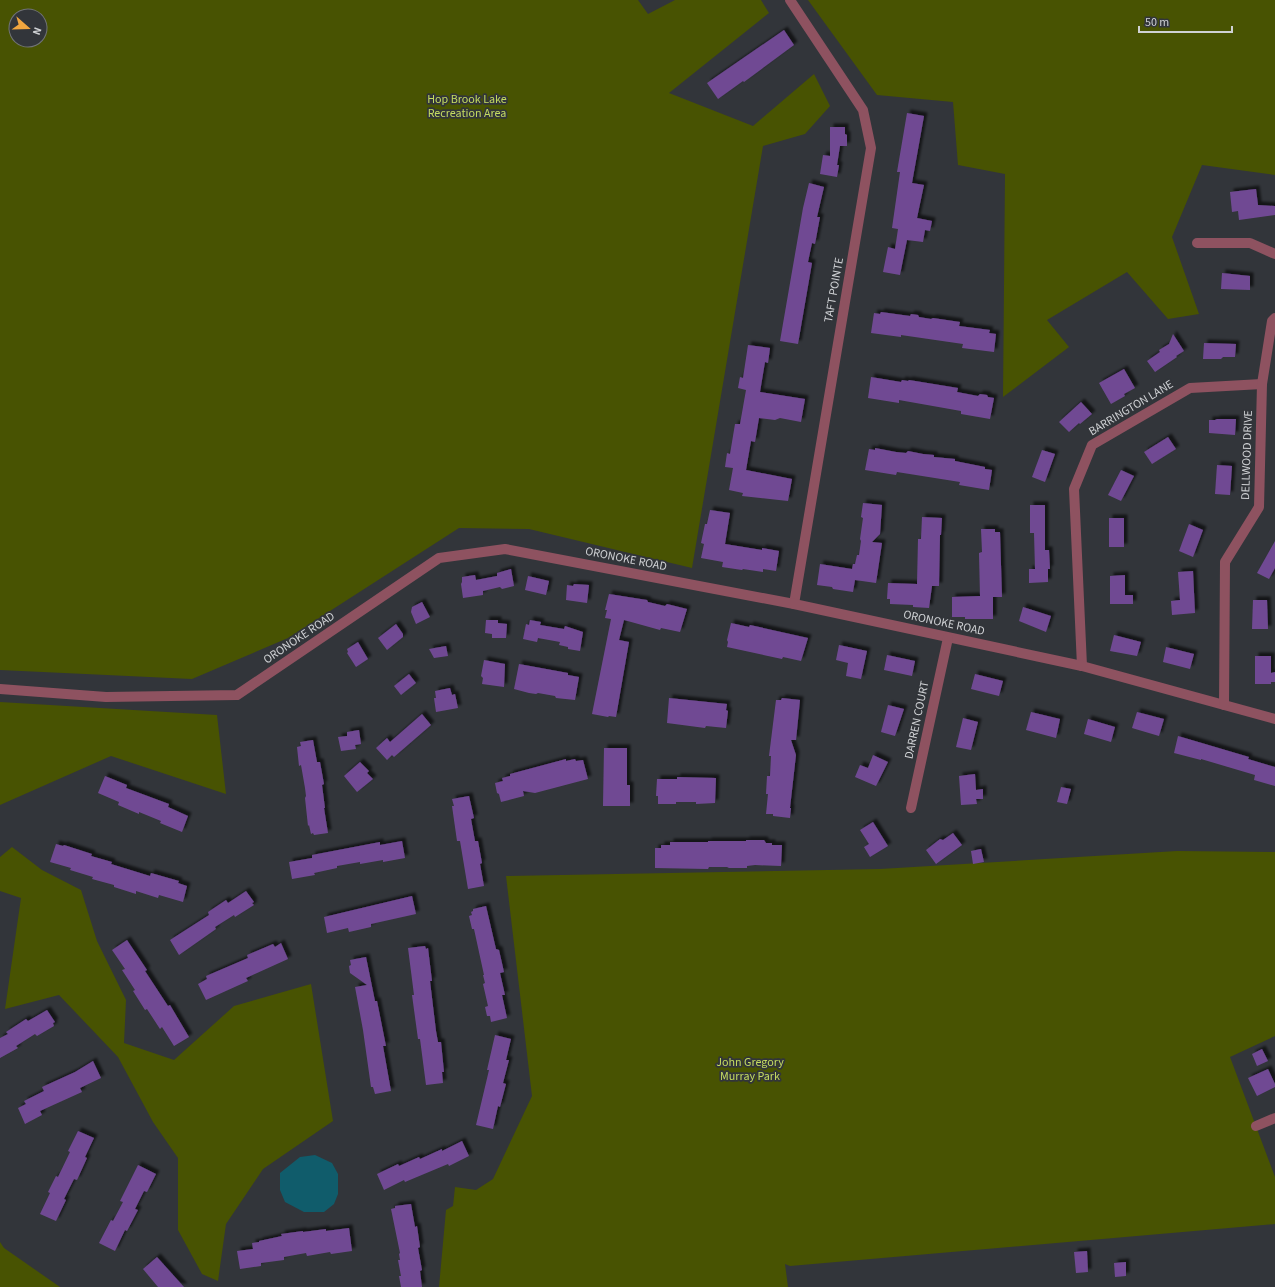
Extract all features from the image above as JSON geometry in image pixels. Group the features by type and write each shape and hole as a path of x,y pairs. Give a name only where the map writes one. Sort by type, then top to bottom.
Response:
{"street":[{"name":"TAFT POINTE","path":"790,0 864,110 871,148 794,604"},
{"path":"1198,243 1250,244 1275,254"},
{"name":"DELLWOOD DRIVE","path":"1224,705 1225,562 1258,507 1262,384 1272,321 1275,318"},
{"name":"BARRINGTON LANE","path":"1082,666 1074,489 1092,444 1190,388 1262,384"},
{"name":"ORONOKE ROAD","path":"0,689 106,697 237,695 439,558 505,549 794,604 1082,666 1275,719"},
{"name":"DARREN COURT","path":"911,808 948,638"},
{"path":"1256,1126 1275,1118"}],"green space":[{"name":"Hop Brook Lake Recreation Area","path":"0,0 638,0 648,14 675,0 761,0 769,13 669,93 753,126 814,74 830,106 805,134 763,146 692,568 529,529 459,528 288,638 192,679 0,670"},
{"path":"808,0 1275,0 1275,175 1202,165 1172,237 1199,314 1168,319 1127,272 1047,320 1069,347 1003,397 1005,174 958,165 953,102 877,95"},
{"path":"0,702 217,715 226,794 111,756 0,805"},
{"path":"12,847 42,870 81,890 97,941 126,1000 124,1043 174,1060 234,1006 311,984 333,1121 263,1169 226,1224 218,1281 202,1274 178,1230 178,1158 153,1122 118,1057 59,995 5,1009 21,898 0,891 0,857"},
{"name":"John Gregory Murray Park","path":"1177,851 1275,852 1275,1036 1230,1057 1275,1177 1275,1224 790,1266 785,1264 788,1287 439,1287 446,1210 453,1206 455,1187 476,1190 493,1179 532,1096 506,876 880,869"},
{"path":"0,1242 4,1248 60,1287 0,1287"}],"water":[{"path":"315,1155 332,1163 338,1174 338,1194 334,1204 324,1212 304,1212 285,1202 280,1190 280,1173 300,1157"}],"building":[{"path":"784,30 794,45 744,82 743,81 718,99 707,83"},
{"path":"907,113 924,116 912,183 924,185 917,218 932,221 930,231 925,230 923,242 907,240 900,275 883,272 888,247 895,249 898,229 892,228 900,172 897,172"},
{"path":"830,127 845,127 845,134 847,135 847,146 840,146 837,177 820,174 823,155 830,156"},
{"path":"809,183 824,187 817,217 820,217 815,244 812,243 808,262 812,263 798,344 780,341 803,208"},
{"path":"1256,189 1258,205 1275,206 1275,215 1239,220 1238,211 1232,212 1230,192"},
{"path":"1222,273 1250,276 1250,290 1221,289"},
{"path":"881,312 910,316 911,314 918,315 919,317 931,319 933,318 960,322 959,326 990,330 989,333 996,334 994,352 962,348 963,344 901,335 901,337 871,333 874,313 880,314"},
{"path":"1173,334 1184,351 1155,372 1147,361 1160,352 1159,350 1169,344"},
{"path":"1204,343 1236,344 1235,357 1203,359"},
{"path":"748,345 770,348 768,363 765,362 760,392 805,399 801,422 780,418 775,420 759,418 755,442 751,441 746,470 792,479 788,501 742,496 743,493 729,490 733,468 725,467 727,453 730,454 735,424 740,424 746,390 738,388 740,377 743,378"},
{"path":"1124,369 1135,388 1111,404 1099,383"},
{"path":"871,377 901,382 902,380 909,380 958,388 957,392 978,396 980,394 987,395 988,397 994,398 990,419 961,414 961,411 899,400 899,403 868,398"},
{"path":"1081,402 1092,414 1069,432 1059,422"},
{"path":"1236,419 1235,435 1209,433 1209,420"},
{"path":"1168,437 1176,449 1152,464 1144,452"},
{"path":"875,448 896,452 906,453 908,451 934,455 934,457 955,459 955,461 985,467 985,469 992,470 989,490 959,485 960,482 897,472 896,475 865,470 869,449 875,450"},
{"path":"1042,450 1055,454 1045,482 1032,477"},
{"path":"1217,465 1232,466 1230,495 1215,494"},
{"path":"1121,470 1134,476 1121,501 1108,495"},
{"path":"863,503 882,505 880,534 872,542 882,543 876,583 855,580 853,592 817,585 820,564 852,569 853,564 855,564 857,555 859,555 861,541 863,518 861,517"},
{"path":"1030,505 1045,505 1045,550 1049,550 1050,569 1048,569 1048,582 1029,583 1029,569 1035,569 1034,533 1030,533"},
{"path":"710,510 730,513 725,544 779,551 776,571 763,569 763,572 722,567 723,562 701,558 704,544 701,543"},
{"path":"922,517 942,518 940,535 939,586 932,586 929,608 913,607 913,605 890,604 890,599 887,599 888,583 917,584 918,539 921,539"},
{"path":"1109,518 1124,518 1124,547 1109,547"},
{"path":"1189,524 1203,530 1193,557 1179,551"},
{"path":"981,529 995,529 995,532 1000,532 1002,597 993,597 993,619 965,619 965,617 952,617 952,597 980,596 979,553 982,552"},
{"path":"1275,541 1275,568 1269,579 1257,573"},
{"path":"511,569 514,586 502,589 500,587 483,591 483,595 463,598 461,584 462,577 475,575 476,580 497,576 497,573"},
{"path":"1193,571 1195,613 1172,615 1171,601 1180,600 1178,572"},
{"path":"1125,575 1125,595 1133,595 1133,604 1110,604 1110,576"},
{"path":"528,576 549,581 546,595 525,590"},
{"path":"574,584 589,585 587,603 566,600 567,585 573,586"},
{"path":"609,594 647,600 648,602 665,606 667,604 687,609 680,632 661,628 660,630 624,620 619,640 629,642 616,717 592,714 611,619 605,618 607,610 605,610"},
{"path":"1253,600 1267,600 1268,629 1252,629"},
{"path":"422,602 430,617 416,624 411,612 412,607"},
{"path":"1023,607 1051,616 1046,632 1019,621"},
{"path":"486,620 498,620 498,623 507,624 506,638 492,638 492,634 485,633"},
{"path":"530,620 541,622 540,625 564,629 565,626 583,632 580,651 568,649 568,647 559,645 560,642 538,638 537,642 523,639 526,624 529,625"},
{"path":"731,623 749,627 750,625 808,638 801,661 783,657 782,659 727,647"},
{"path":"396,624 403,634 403,637 387,650 378,638"},
{"path":"1114,635 1141,642 1137,656 1110,651"},
{"path":"358,642 368,659 356,667 347,653 347,649"},
{"path":"839,645 867,651 861,679 846,676 848,663 836,660"},
{"path":"446,646 448,656 434,658 429,649"},
{"path":"1166,647 1194,654 1190,669 1163,662"},
{"path":"887,655 915,661 912,676 884,670"},
{"path":"1255,656 1271,656 1271,673 1275,672 1275,682 1271,682 1271,684 1255,684"},
{"path":"484,660 505,664 504,687 482,684 483,678 481,676"},
{"path":"519,664 568,673 568,675 579,677 575,700 556,698 555,696 529,693 514,689"},
{"path":"409,674 416,683 401,695 394,686"},
{"path":"975,674 1003,681 999,696 971,689"},
{"path":"450,688 452,695 455,694 458,708 436,712 434,698 436,698 435,691"},
{"path":"669,698 727,704 726,710 728,711 726,728 706,726 705,728 667,723"},
{"path":"782,698 800,700 796,740 791,740 796,755 790,818 766,814 768,794 766,794 767,776 770,776 771,756 769,756 776,700 781,700"},
{"path":"888,705 904,709 895,736 881,732"},
{"path":"1031,712 1060,719 1056,738 1026,730"},
{"path":"1137,712 1164,719 1159,736 1132,728"},
{"path":"422,714 431,725 394,757 392,755 387,760 376,748 387,738 390,742"},
{"path":"963,718 978,722 971,750 956,747"},
{"path":"1088,719 1115,727 1111,742 1084,734"},
{"path":"359,730 361,744 355,745 356,749 341,751 338,737 347,736 347,732"},
{"path":"1178,736 1249,757 1248,759 1275,767 1275,786 1254,780 1255,775 1201,759 1174,753"},
{"path":"313,740 317,762 320,762 324,784 322,785 328,833 314,835 313,833 311,834 309,825 308,826 305,788 301,765 299,766 297,747 301,746 300,742"},
{"path":"604,748 627,748 627,785 630,785 630,806 603,806"},
{"path":"873,755 888,762 876,786 855,777 860,765 868,768"},
{"path":"566,759 566,761 575,759 576,761 583,760 588,779 535,793 523,791 524,796 501,802 495,783 503,781 502,778 510,776 510,774"},
{"path":"360,762 369,771 367,773 373,779 357,792 344,776"},
{"path":"975,774 976,790 983,789 983,799 976,799 977,804 961,805 959,776"},
{"path":"105,776 127,785 126,788 169,804 168,807 188,816 182,832 160,823 161,821 118,805 119,802 98,793"},
{"path":"677,777 716,778 715,803 696,804 696,802 676,802 676,804 658,804 658,796 656,796 657,779 677,779"},
{"path":"1061,787 1071,789 1067,804 1057,802"},
{"path":"469,796 474,818 471,819 475,841 478,841 482,863 480,864 484,886 468,889 460,841 457,841 452,799"},
{"path":"873,822 888,846 870,857 864,847 869,844 860,830"},
{"path":"953,833 962,845 936,864 926,850 940,839 943,840"},
{"path":"764,840 766,843 772,843 772,845 782,845 781,866 755,865 747,866 747,868 709,867 708,869 655,868 655,848 661,848 661,845 670,845 670,842"},
{"path":"402,841 405,858 383,862 383,860 337,866 337,868 314,873 315,875 292,879 289,862 312,858 312,855 380,842 380,845"},
{"path":"56,844 92,854 91,856 112,862 111,864 150,876 151,873 179,881 178,883 187,886 183,902 159,895 158,898 136,891 136,894 114,887 114,885 92,879 93,877 70,870 71,868 50,862"},
{"path":"981,849 984,862 973,864 971,851"},
{"path":"246,891 254,902 252,903 254,905 215,927 216,929 179,955 170,940 209,915 208,912 226,900 228,903"},
{"path":"412,896 416,914 371,924 371,927 349,932 348,928 327,933 324,917"},
{"path":"486,906 496,949 499,950 504,972 500,973 505,995 502,995 507,1018 491,1022 490,1016 487,1016 485,1007 488,1006 483,984 485,983 484,975 474,929 472,929 469,916 472,915 471,912 473,909"},
{"path":"127,940 147,970 145,971 168,1006 170,1005 189,1037 174,1046 162,1027 160,1029 147,1009 145,1010 133,991 135,990 122,970 125,969 112,950"},
{"path":"281,943 288,959 246,978 248,981 206,1000 198,984 207,979 206,976 248,958 247,955 273,944 275,947"},
{"path":"425,946 426,949 428,948 436,1031 438,1042 441,1042 444,1072 442,1072 443,1083 426,1085 412,995 414,995 408,948"},
{"path":"366,957 386,1046 383,1046 391,1091 375,1094 373,1087 371,1087 355,987 367,985 350,973 349,966 351,965 350,960"},
{"path":"47,1010 55,1022 53,1023 54,1026 37,1036 35,1034 16,1046 18,1048 0,1058 0,1038 8,1034 6,1032 26,1019 28,1021"},
{"path":"495,1035 511,1039 506,1060 509,1060 503,1083 506,1084 500,1107 498,1106 493,1129 476,1125 489,1070 487,1070"},
{"path":"1262,1049 1268,1061 1257,1066 1252,1054"},
{"path":"93,1061 101,1078 80,1088 82,1092 40,1111 42,1115 25,1124 18,1108 26,1104 24,1101 44,1091 42,1087 75,1072"},
{"path":"1268,1069 1275,1087 1257,1096 1248,1078"},
{"path":"78,1131 94,1138 85,1157 87,1158 77,1180 74,1179 64,1199 66,1200 56,1221 40,1214 50,1193 48,1192 56,1176 58,1177"},
{"path":"462,1141 469,1156 449,1166 448,1164 405,1182 404,1180 384,1190 377,1174 398,1164 399,1166 419,1157 420,1159 442,1149 442,1151"},
{"path":"138,1165 156,1174 147,1192 144,1191 135,1209 138,1210 127,1231 125,1230 115,1251 99,1243 111,1220 113,1221 123,1202 120,1201"},
{"path":"411,1204 415,1227 417,1226 420,1247 418,1248 422,1270 420,1271 422,1287 401,1287 399,1276 401,1276 398,1260 400,1260 400,1253 391,1209 395,1208 395,1206"},
{"path":"349,1228 352,1251 331,1254 330,1252 307,1256 306,1253 284,1257 284,1260 261,1263 261,1266 240,1269 237,1251 253,1249 252,1243 282,1236 281,1234"},
{"path":"1087,1251 1088,1272 1076,1273 1074,1252"},
{"path":"157,1257 184,1287 158,1287 143,1269"},
{"path":"1126,1262 1126,1276 1115,1277 1114,1263"}]}
